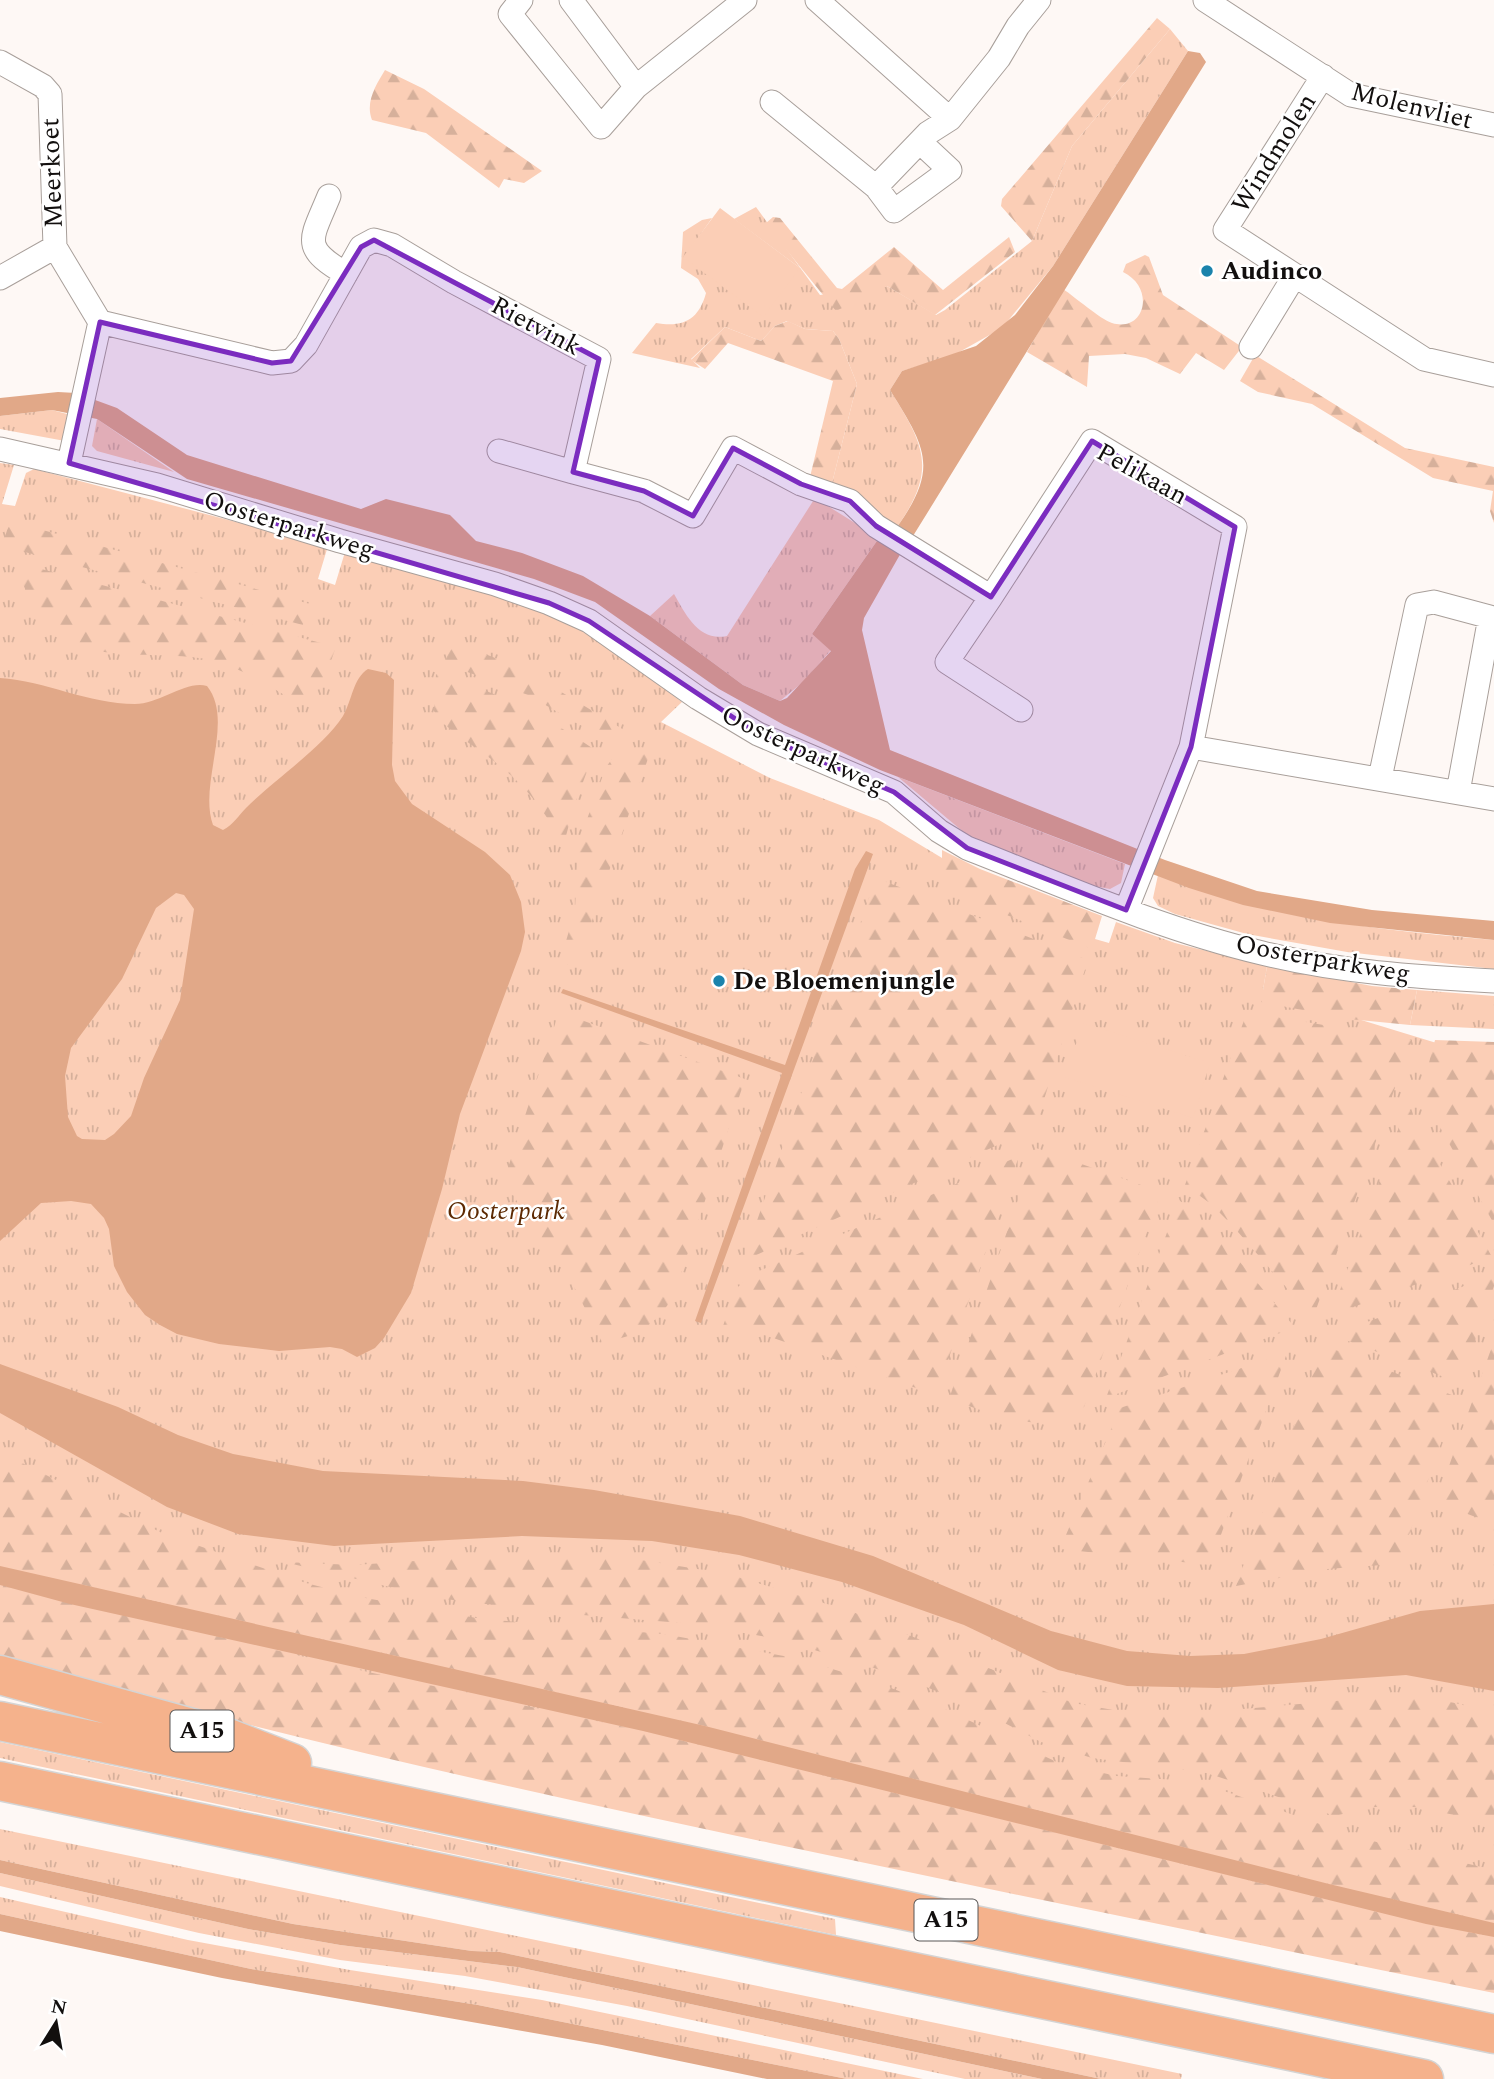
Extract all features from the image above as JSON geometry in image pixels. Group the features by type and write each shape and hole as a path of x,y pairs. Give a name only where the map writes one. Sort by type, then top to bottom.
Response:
{"highway":[{"name":"A15","path":"0,1675 228,1738 399,1805"},
{"name":"A15","path":"0,1721 1494,2034"},
{"name":"A15","path":"0,1781 1424,2079"}],"street":[{"path":"521,0 510,14 601,127 636,86 745,0"},
{"path":"571,0 636,86"},
{"path":"817,0 950,119"},
{"path":"876,187 920,142 950,119 999,58 1018,26 1039,0"},
{"name":"Molenvliet","path":"1205,0 1350,95 1494,125"},
{"name":"Meerkoet","path":"0,62 43,86 50,94 55,247 100,322"},
{"name":"Windmolen","path":"1323,76 1225,230 1424,359 1494,375"},
{"path":"772,102 876,187 894,212 950,170 920,142"},
{"path":"329,195 313,233 313,247 320,259 346,274"},
{"name":"Rietvink","path":"100,322 272,363 291,361 306,345 361,247 374,240 392,245 454,282 599,359 573,472"},
{"path":"0,278 55,247"},
{"path":"1251,347 1295,275"},
{"path":"69,463 100,322"},
{"name":"Pelikaan","path":"991,597 1092,441 1235,527 1191,747 1126,910"},
{"path":"499,451 644,491 693,516 733,448 801,484 850,500 876,526 991,597 947,662 1021,710"},
{"name":"Oosterparkweg","path":"0,449 157,485 340,541 495,584 549,603 589,621 698,698 758,734 894,792 939,831 967,848 1196,935 1264,954 1343,969 1494,981"},
{"path":"1380,778 1417,605 1434,602 1490,617 1458,792"},
{"path":"1191,747 1494,799"}],"highlighted area":[{"path":"374,240 599,359 573,472 644,491 693,516 733,448 801,484 850,501 876,526 991,597 1092,441 1235,527 1191,747 1126,910 967,848 894,792 758,734 589,621 549,603 69,463 100,322 272,363 291,361 361,247"}],"green space":[{"path":"1157,18 1170,29 1072,146 1032,241 1001,206 1002,199"},
{"path":"1170,29 1188,51 1053,266 1002,328 954,355 902,371 890,390 911,426 922,457 918,489 897,527 832,483 857,384 839,339 833,331 805,329 787,321 775,326 761,341 725,327 691,359 700,368 632,353 656,323 675,324 689,320 703,302 706,293 698,279 681,268 683,232 702,220 712,218 684,258 800,268 734,219 756,207 820,295 887,286 936,315 945,310 1032,241 1072,146"},
{"path":"385,70 424,89 542,171 524,183 504,179 499,188 426,133 372,120 371,100"},
{"path":"720,208 800,268 763,317 683,257"},
{"path":"773,217 780,218 837,288 842,289 894,247 943,290 1009,237 1015,252 935,315 887,286 836,311 772,232 766,223"},
{"path":"1145,255 1149,257 1163,295 1242,347 1224,370 1196,353 1180,374 1146,358 1125,354 1089,356 1087,387 1027,352 1063,289 1107,321 1123,324 1132,321 1139,315 1143,298 1140,288 1123,272 1126,264"},
{"path":"788,321 805,329 833,331 839,339 857,384 832,483 810,477 833,381 728,343 705,369 691,360 725,327 761,341 775,326"},
{"path":"1255,355 1405,448 1494,467 1494,523 1490,511 1493,491 1433,478 1312,404 1258,392 1240,381"},
{"path":"52,410 67,414 65,441 0,429 0,416"},
{"path":"97,419 174,472 97,451 92,446"},
{"name":"Oosterpark","path":"0,463 14,465 2,504 15,506 26,473 34,469 328,546 318,579 335,585 345,552 537,608 587,632 682,702 661,722 770,778 879,820 1060,929 1109,943 1116,922 1175,943 1267,966 1263,990 1466,1052 1494,1050 1494,1946 0,1635"},
{"path":"815,498 879,538 812,634 831,650 803,682 780,701 743,685 650,616 674,594 694,625 701,631 717,637 727,636"},
{"path":"10,521 310,604 303,625 2,546"},
{"path":"11,561 336,647 324,680 307,704 297,702 246,674 214,661 115,653 76,645 61,637 45,621"},
{"path":"453,641 525,670 629,733 611,737 596,734 528,695 444,663"},
{"path":"436,674 519,705 595,750 574,806 563,847 543,811 526,790 488,756 438,718 434,711"},
{"path":"652,747 576,967 560,962 575,910 578,844 606,767 616,754"},
{"path":"898,777 1125,864 1121,883 1110,889 1093,886 967,835"},
{"path":"942,850 980,869 1102,916 1092,949 951,893 942,877"},
{"path":"1158,875 1240,902 1323,920 1494,940 1494,969 1347,952 1247,934 1175,914 1158,906 1153,898"},
{"path":"876,878 1088,960 1035,1128 743,1261"},
{"path":"1267,966 1372,986 1417,990 1410,1025 1349,1019 1261,1002"},
{"path":"1417,990 1494,996 1494,1029 1410,1025"},
{"path":"559,1012 745,1079 673,1298 658,1317 643,1329 626,1337 602,1342 561,1261 534,1229 504,1180"},
{"path":"1247,1012 1412,1040 1313,1318 1231,1224 1211,1204 1185,1185"},
{"path":"1083,1023 1210,1063 1193,1118 1065,1077"},
{"path":"1435,1040 1494,1042 1494,1224 1421,1093"},
{"path":"1407,1105 1492,1257 1331,1315"},
{"path":"1036,1148 1161,1192 1084,1407 1036,1423 1003,1418 949,1399"},
{"path":"1019,1156 936,1395 756,1332 723,1326 736,1289 750,1275"},
{"path":"1179,1200 1213,1230 1292,1324 1291,1329 1106,1398"},
{"path":"1494,1275 1494,1286 1460,1383 1332,1335"},
{"path":"1494,1341 1494,1524 1436,1502"},
{"path":"1323,1345 1457,1397 1403,1552 1396,1564 1327,1569 1236,1586"},
{"path":"1287,1353 1210,1565 1060,1549 1120,1408"},
{"path":"0,1452 162,1533 306,1583 360,1597 482,1619 664,1634 800,1659 881,1684 947,1710 1061,1764 1117,1776 1174,1780 1227,1792 1360,1838 1494,1870 1494,1923 1329,1884 705,1726 0,1566"},
{"path":"520,1554 629,1558 728,1574 853,1612 1073,1703 1125,1712 1207,1712 1394,1696 1432,1699 1470,1707 1494,1715 1494,1830 1459,1816 1417,1807 1370,1807 1335,1816 1207,1773 1092,1758 1041,1742 972,1706 900,1676 778,1639 694,1624 558,1613 437,1598 284,1562 354,1565"},
{"path":"0,1585 368,1672 643,1731 1426,1924 1494,1937 1494,1993 577,1801 384,1758 95,1684 0,1657"},
{"path":"0,1742 835,1919 836,1935 0,1758"},
{"path":"0,1829 1182,2074 1181,2079 1101,2079 500,1952 472,1951 293,1924 0,1860"},
{"path":"0,1873 248,1929 340,1945 517,1967 1042,2079 965,2079 627,2006 465,1976 340,1960 199,1933 0,1886"},
{"path":"0,1897 188,1940 350,1970 542,2000 923,2079 847,2079 478,2005 251,1969 0,1914"}],"shaded area":[{"path":"1188,51 1200,53 1206,62 913,536 897,527 919,488 923,457 912,427 890,390 902,371 976,346 1015,315 1053,266"},
{"path":"58,392 76,393 117,408 187,455 361,509 386,499 450,515 476,541 522,553 583,576 650,616 743,685 780,701 787,698 831,651 812,634 879,538 902,551 864,618 862,630 890,750 1165,860 1257,891 1372,910 1494,921 1494,940 1330,923 1243,905 1189,888 880,770 784,725 719,689 595,602 534,579 187,479 97,419 52,410 0,416 0,398"},
{"path":"368,669 386,673 394,680 392,765 395,781 412,804 485,852 510,875 521,902 525,932 521,951 460,1114 442,1189 411,1293 384,1338 375,1348 357,1357 342,1349 330,1347 279,1351 219,1344 177,1334 145,1315 127,1292 114,1266 109,1229 104,1218 91,1204 71,1201 41,1203 0,1241 0,678 34,683 101,700 135,704 154,700 190,686 207,686 215,700 218,717 210,809 213,825 223,830 334,728 343,716 363,673","holes":["176,893 184,895 194,909 180,1000 144,1078 131,1116 105,1140 82,1139 77,1136 68,1117 65,1076 71,1048 122,979 156,908"]},
{"path":"866,851 873,854 701,1323 695,1321 782,1073 561,993 563,989 785,1065 855,869"},
{"path":"0,1364 118,1407 178,1435 233,1454 323,1471 523,1481 594,1490 740,1516 873,1556 1051,1631 1127,1651 1190,1656 1244,1654 1321,1639 1420,1611 1494,1604 1494,1691 1406,1675 1218,1688 1127,1686 1058,1670 964,1625 842,1582 739,1555 652,1541 522,1536 334,1546 238,1534 167,1507 0,1413"},
{"path":"0,1566 705,1726 1329,1884 1494,1923 1494,1937 1426,1924 643,1731 70,1604 0,1585"},
{"path":"0,1860 293,1924 472,1951 500,1952 1101,2079 1042,2079 517,1967 340,1945 248,1929 0,1873"},
{"path":"0,1914 251,1969 478,2005 847,2079 767,2079 602,2045 222,1978 0,1931"}],"place":[{"name":"Audinco","path":"1207,271"},
{"name":"De Bloemenjungle","path":"719,981"}]}
